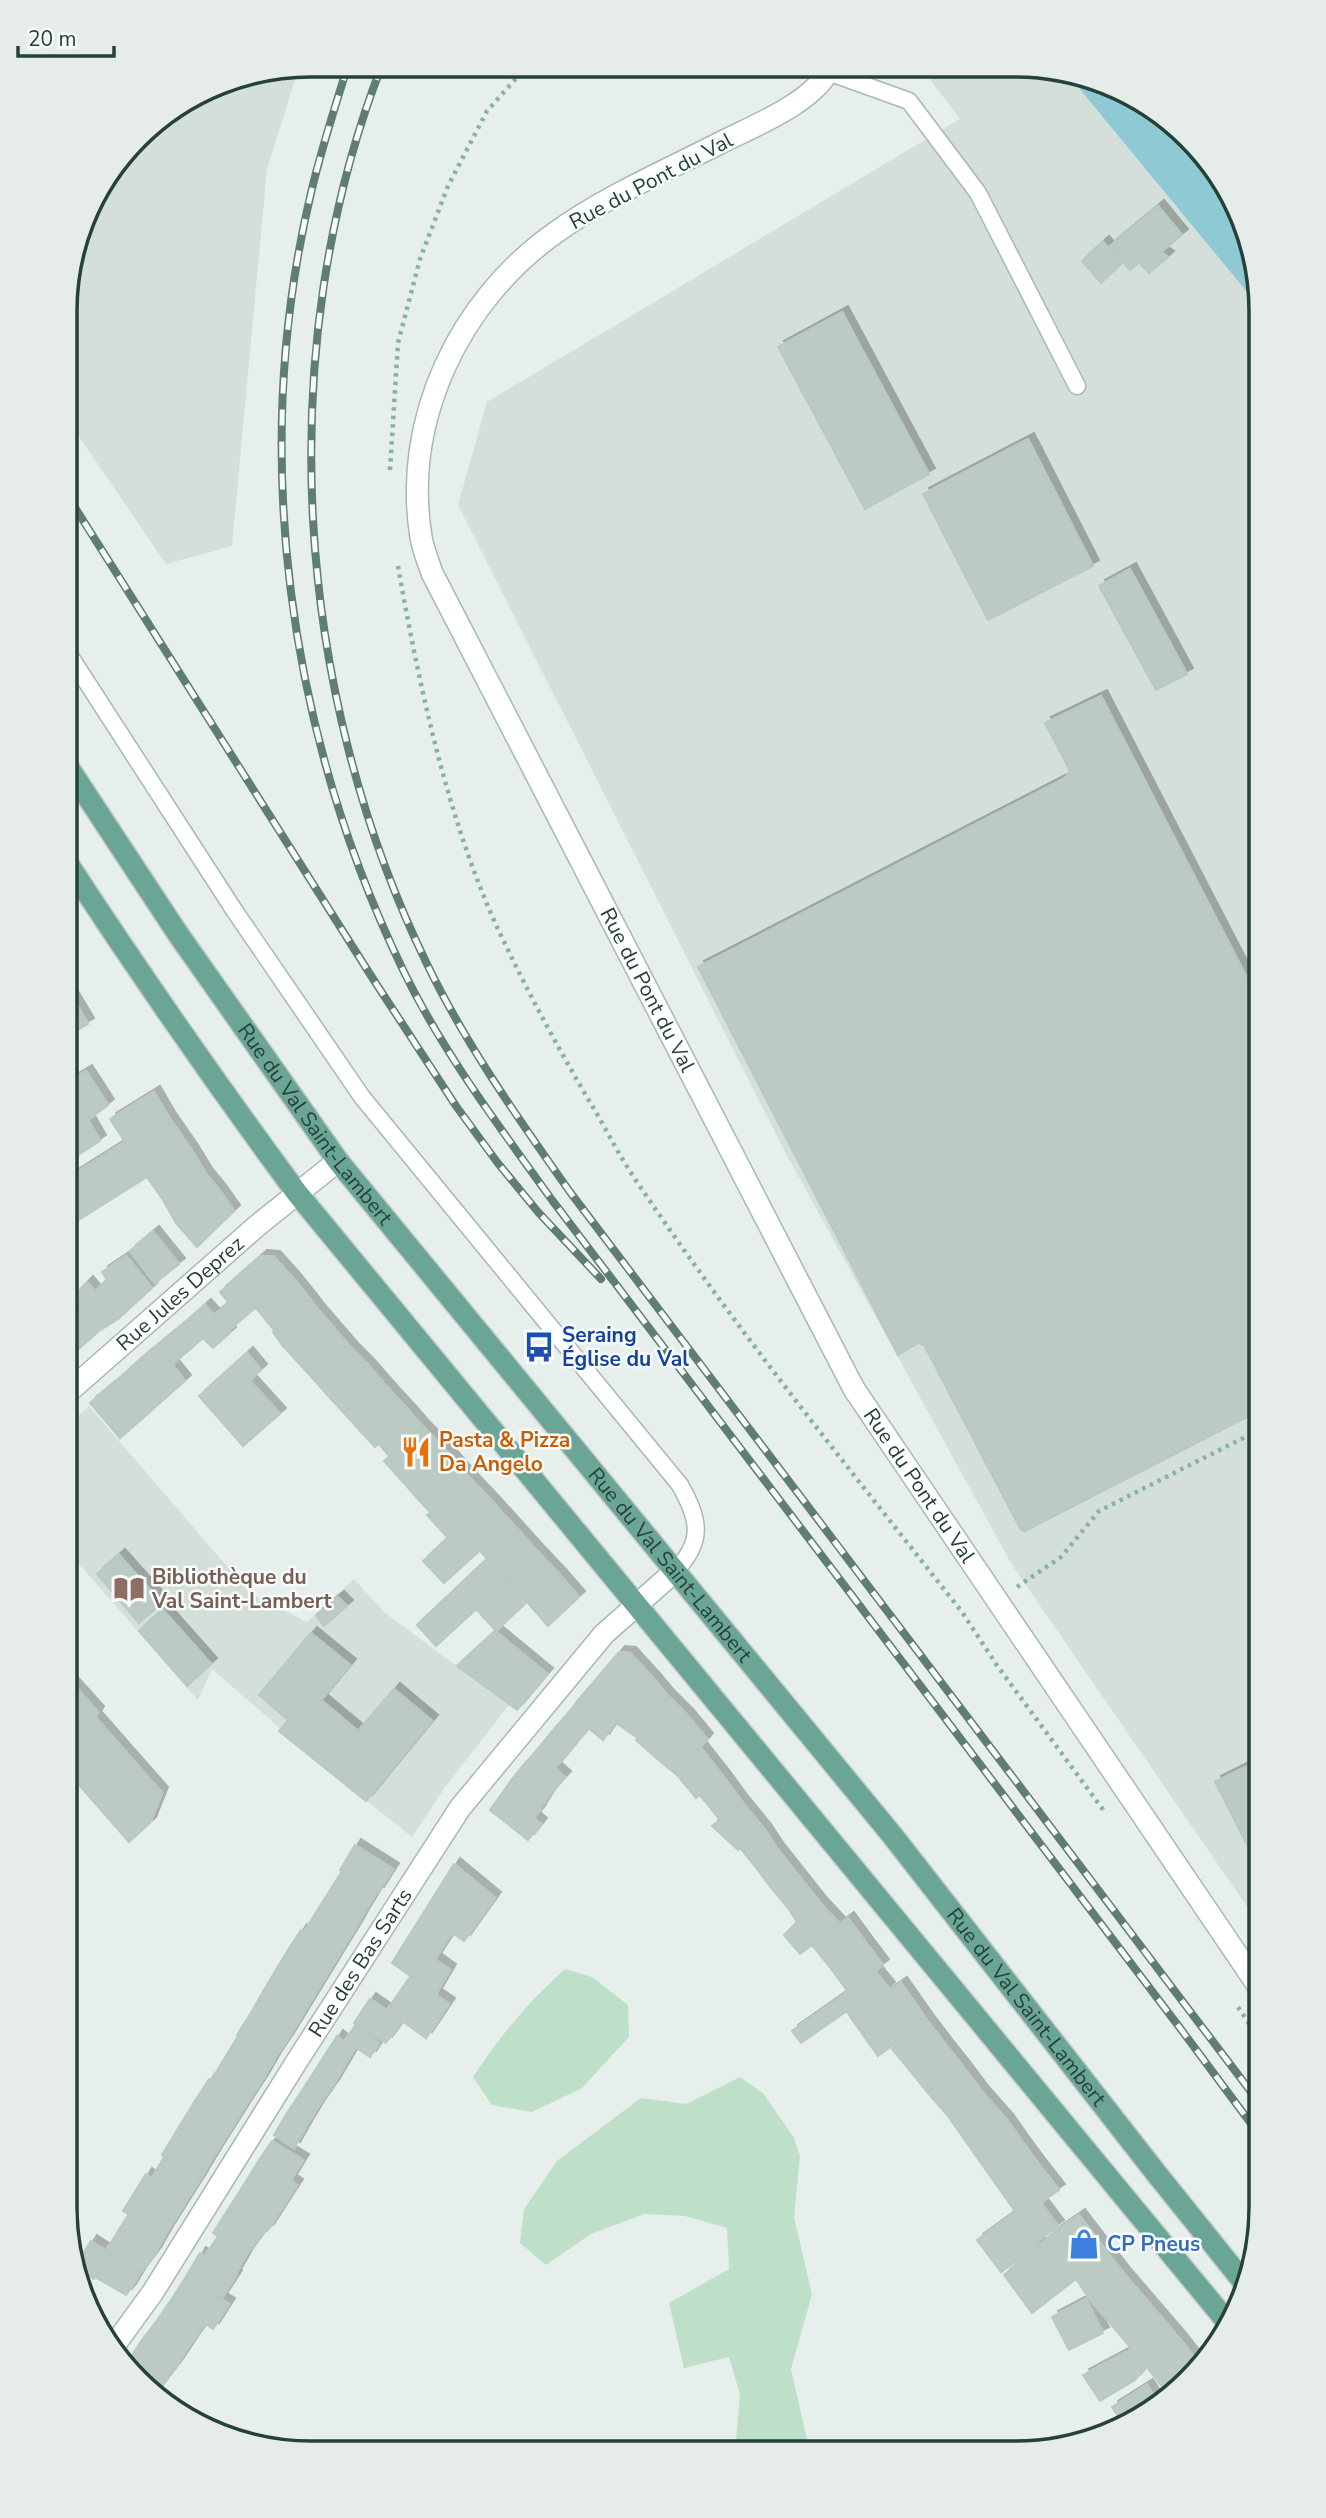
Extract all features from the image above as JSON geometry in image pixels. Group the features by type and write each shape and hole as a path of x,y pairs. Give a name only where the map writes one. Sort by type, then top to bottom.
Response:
{"main road":[{"name":"Rue du Val Saint-Lambert","path":"77,781 226,1006 338,1161 892,1835 1238,2275"},
{"name":"Rue du Val Saint-Lambert","path":"77,877 196,1054 298,1193 1222,2315"}],"street":[{"name":"Rue du Pont du Val","path":"822,77 798,103 601,204 555,233 517,264 484,300 457,341 434,393 422,433 418,506 422,540 432,573 853,1389 1248,1971"},
{"name":"Rue Jules Deprez","path":"77,1384 258,1225 338,1161"},
{"name":"Rue des Bas Sarts","path":"119,2339 153,2292 460,1808 604,1634 674,1572"}],"lane":[{"path":"846,77 909,102 978,193 1077,386"},
{"path":"77,667 234,910 362,1097 680,1485 693,1509 696,1528 692,1548 674,1572"}],"path":[{"path":"1106,1813 996,1664 962,1612 977,1614 1061,1557 1099,1511 1248,1435"},
{"path":"1231,1997 1248,2023"}],"shaded area":[{"path":"928,77 1015,77 1045,79 1077,86 1248,293 1248,1908 1012,1565 783,1148 458,505 487,402 960,119"},
{"path":"296,78 267,169 232,546 166,564 77,434 77,311 79,281 89,236 108,194 135,157 157,135 194,108 236,89"},
{"path":"89,1406 250,1593 307,1622 354,1579 384,1612 509,1705 445,1787 412,1837 279,1731 280,1728 212,1669 198,1700 77,1562 77,1416"}],"green space":[{"path":"565,1969 592,1977 628,2005 629,2037 582,2088 532,2112 492,2105 473,2077 515,2020"},
{"path":"740,2077 763,2093 794,2138 800,2156 794,2217 812,2294 791,2369 807,2441 736,2441 740,2394 729,2357 684,2368 669,2303 729,2269 727,2228 685,2216 644,2214 591,2234 546,2265 520,2243 524,2209 557,2161 641,2098 686,2104"}],"water":[{"path":"1077,86 1118,101 1145,117 1169,135 1191,157 1225,208 1237,236 1248,293"}],"building":[{"path":"1158,206 1182,235 1161,252 1157,249 1130,270 1110,246"},
{"path":"1103,242 1122,263 1101,283 1082,261"},
{"path":"1157,249 1168,257 1149,273 1140,263"},
{"path":"842,312 929,474 865,509 778,347"},
{"path":"1028,439 1093,566 988,620 923,494"},
{"path":"1130,569 1187,674 1156,690 1099,586"},
{"path":"1101,696 1249,981 1248,1416 1025,1531 1021,1530 924,1345 918,1343 898,1355 698,967 1065,778 1070,771 1045,723"},
{"path":"77,1006 88,1024 77,1030"},
{"path":"86,1071 108,1105 88,1120 100,1141 77,1156 77,1076"},
{"path":"154,1092 168,1116 125,1142 110,1119"},
{"path":"168,1116 192,1151 147,1177 125,1142"},
{"path":"125,1142 147,1177 77,1221 77,1172"},
{"path":"192,1151 206,1174 163,1200 147,1177"},
{"path":"206,1174 220,1191 176,1223 163,1200"},
{"path":"220,1191 234,1211 197,1247 176,1223"},
{"path":"153,1232 179,1264 155,1283 130,1251"},
{"path":"126,1256 152,1288 118,1319 94,1292 107,1280 102,1272"},
{"path":"261,1256 274,1257 292,1277 253,1310 230,1283"},
{"path":"292,1277 310,1299 274,1330 256,1308"},
{"path":"87,1282 118,1319 99,1331 77,1306 77,1293"},
{"path":"230,1283 253,1310 228,1331 214,1315 229,1303 220,1292"},
{"path":"310,1299 320,1312 282,1345 273,1332"},
{"path":"205,1305 230,1333 213,1348 203,1338 188,1351 173,1333"},
{"path":"77,1306 99,1331 81,1347 77,1342"},
{"path":"320,1312 352,1349 316,1382 282,1345"},
{"path":"173,1333 188,1351 172,1365 157,1346"},
{"path":"157,1346 185,1381 161,1402 133,1366"},
{"path":"352,1349 367,1364 330,1398 316,1382"},
{"path":"247,1353 261,1370 214,1413 199,1396"},
{"path":"367,1364 381,1380 344,1413 330,1398"},
{"path":"133,1366 161,1402 141,1420 112,1385"},
{"path":"381,1380 397,1398 361,1432 344,1413"},
{"path":"250,1381 280,1414 243,1446 214,1413"},
{"path":"112,1385 141,1420 120,1438 90,1403"},
{"path":"397,1398 411,1413 375,1447 361,1432"},
{"path":"411,1413 423,1427 390,1457 378,1443"},
{"name":"Pasta & Pizza Da Angelo","path":"423,1427 442,1446 403,1482 384,1461"},
{"path":"442,1446 455,1461 416,1497 403,1482"},
{"path":"455,1461 468,1476 430,1512 416,1497"},
{"path":"468,1476 490,1499 448,1538 427,1515"},
{"path":"490,1499 511,1522 476,1554 455,1531"},
{"path":"511,1522 519,1531 487,1559 480,1551"},
{"path":"455,1531 476,1554 444,1583 423,1561"},
{"path":"519,1531 538,1552 507,1581 487,1559"},
{"path":"538,1552 558,1573 527,1602 507,1581"},
{"name":"Bibliothèque du Val Saint-Lambert","path":"119,1555 162,1603 139,1623 97,1574"},
{"path":"487,1559 507,1581 436,1646 417,1625"},
{"path":"558,1573 579,1597 548,1626 527,1602"},
{"path":"507,1581 527,1602 496,1631 476,1609"},
{"path":"338,1597 347,1606 324,1626 316,1615"},
{"path":"163,1610 211,1664 187,1686 139,1631"},
{"path":"495,1631 547,1674 517,1710 457,1666"},
{"path":"311,1633 350,1665 321,1700 358,1731 394,1689 432,1721 366,1801 279,1731 288,1720 259,1695"},
{"path":"619,1652 630,1653 639,1663 611,1699 591,1685"},
{"path":"639,1663 652,1677 625,1711 611,1699"},
{"path":"652,1677 668,1696 638,1738 616,1723"},
{"path":"591,1685 625,1711 612,1727 578,1700"},
{"path":"77,1689 98,1712 95,1717 162,1793 150,1823 129,1842 77,1783"},
{"path":"668,1696 687,1715 654,1756 636,1740"},
{"path":"578,1700 612,1727 603,1740 569,1712"},
{"path":"569,1712 588,1729 573,1746 554,1729"},
{"path":"687,1715 707,1739 677,1775 654,1756"},
{"path":"554,1729 573,1746 555,1768 536,1751"},
{"path":"701,1748 723,1776 696,1798 677,1775"},
{"path":"536,1751 565,1777 550,1794 520,1769"},
{"path":"1248,1765 1248,1847 1215,1782"},
{"path":"520,1769 550,1794 540,1809 510,1782"},
{"path":"723,1776 742,1802 720,1820 699,1794"},
{"path":"510,1782 540,1810 534,1818 541,1824 528,1840 490,1810"},
{"path":"742,1802 765,1830 738,1850 712,1826"},
{"path":"765,1830 776,1847 754,1865 741,1849"},
{"path":"355,1845 393,1869 378,1893 340,1870"},
{"path":"776,1847 795,1871 772,1889 754,1865"},
{"path":"454,1864 495,1898 464,1941 424,1912"},
{"path":"342,1871 377,1892 364,1913 330,1890"},
{"path":"795,1871 810,1890 788,1908 772,1889"},
{"path":"330,1890 364,1913 355,1929 320,1906"},
{"path":"810,1890 822,1905 797,1922 788,1908"},
{"path":"822,1905 840,1924 800,1954 784,1935 797,1922"},
{"path":"320,1906 355,1929 339,1955 304,1932"},
{"path":"424,1912 452,1933 435,1959 407,1939"},
{"path":"848,1918 867,1944 832,1970 812,1945"},
{"path":"301,1930 339,1955 322,1983 283,1958"},
{"path":"407,1939 450,1970 436,1994 392,1963"},
{"path":"867,1944 883,1965 848,1992 832,1970"},
{"path":"283,1958 322,1983 303,2014 264,1990"},
{"path":"876,1972 889,1988 851,2018 847,2011 801,2043 792,2031"},
{"path":"410,1977 449,2004 426,2038 387,2010"},
{"path":"901,1983 927,2020 878,2056 851,2018"},
{"path":"264,1990 303,2014 289,2037 251,2013"},
{"path":"370,1999 402,2021 386,2043 354,2023"},
{"path":"251,2013 289,2037 275,2058 237,2035"},
{"path":"927,2020 946,2045 911,2072 892,2049"},
{"path":"355,2026 379,2043 370,2057 345,2040"},
{"path":"238,2036 275,2058 263,2079 226,2056"},
{"path":"337,2036 354,2050 334,2084 314,2072"},
{"path":"946,2045 962,2065 927,2092 911,2072"},
{"path":"226,2056 263,2079 248,2102 212,2079"},
{"path":"962,2065 983,2093 948,2116 927,2092"},
{"path":"314,2072 334,2084 320,2104 301,2092"},
{"path":"209,2079 248,2102 233,2126 193,2104"},
{"path":"301,2092 320,2104 307,2125 287,2113"},
{"path":"983,2093 1007,2120 969,2146 948,2116"},
{"path":"193,2104 233,2126 217,2151 179,2127"},
{"path":"287,2113 307,2125 294,2148 274,2135"},
{"path":"1007,2120 1021,2140 983,2166 969,2146"},
{"path":"179,2127 217,2151 201,2178 162,2155"},
{"path":"1021,2140 1038,2163 1000,2190 983,2166"},
{"path":"272,2141 303,2160 291,2180 259,2160"},
{"path":"164,2157 201,2178 187,2200 152,2178"},
{"path":"259,2160 297,2185 282,2208 245,2183"},
{"path":"1038,2163 1059,2190 1019,2217 1000,2190"},
{"path":"146,2174 187,2200 167,2232 143,2217 140,2221 123,2211"},
{"path":"245,2183 282,2208 268,2230 261,2235 227,2211"},
{"path":"1040,2202 1058,2226 1037,2241 1019,2217"},
{"path":"227,2211 261,2235 247,2254 213,2233"},
{"path":"1016,2212 1039,2244 1001,2272 977,2240"},
{"path":"129,2214 140,2221 143,2217 167,2232 155,2253 118,2231"},
{"name":"CP Pneus","path":"1079,2215 1111,2257 1089,2273 1056,2231"},
{"path":"118,2231 155,2253 140,2273 108,2253 107,2249"},
{"path":"1056,2231 1089,2273 1076,2279 1032,2313 1004,2275"},
{"path":"218,2236 247,2254 235,2275 205,2256"},
{"path":"91,2241 140,2273 131,2288 100,2270 94,2279 87,2275 83,2255"},
{"path":"200,2253 236,2276 222,2298 185,2278"},
{"path":"1111,2257 1125,2275 1088,2297 1076,2279"},
{"path":"100,2270 131,2288 126,2295 95,2277"},
{"path":"1125,2275 1181,2340 1146,2366 1088,2297"},
{"path":"185,2278 229,2304 213,2329 171,2300"},
{"path":"1086,2299 1103,2333 1069,2350 1052,2317"},
{"path":"171,2300 205,2324 192,2342 158,2319"},
{"path":"158,2319 192,2342 176,2366 142,2340"},
{"path":"142,2340 176,2366 161,2386 131,2356"},
{"path":"1181,2340 1194,2357 1163,2388 1146,2366"},
{"path":"1132,2349 1146,2366 1135,2380 1100,2401 1083,2375"},
{"path":"1147,2385 1154,2395 1118,2416 1112,2407"}],"railway":[{"path":"344,77 311,193 292,291 283,391 283,491 291,590 307,689 332,786 364,881 404,972 454,1061 552,1200 1248,2120"},
{"path":"378,77 347,174 323,287 312,403 313,519 325,635 348,749 382,859 427,964 476,1052 570,1192 1248,2088"},
{"path":"77,511 456,1106 538,1212 601,1279"}],"place":[{"name":"Seraing Église du Val","path":"539,1347"},
{"name":"Pasta & Pizza Da Angelo","path":"416,1452"},
{"name":"Bibliothèque du Val Saint-Lambert","path":"129,1589"},
{"name":"CP Pneus","path":"1084,2244"}]}
